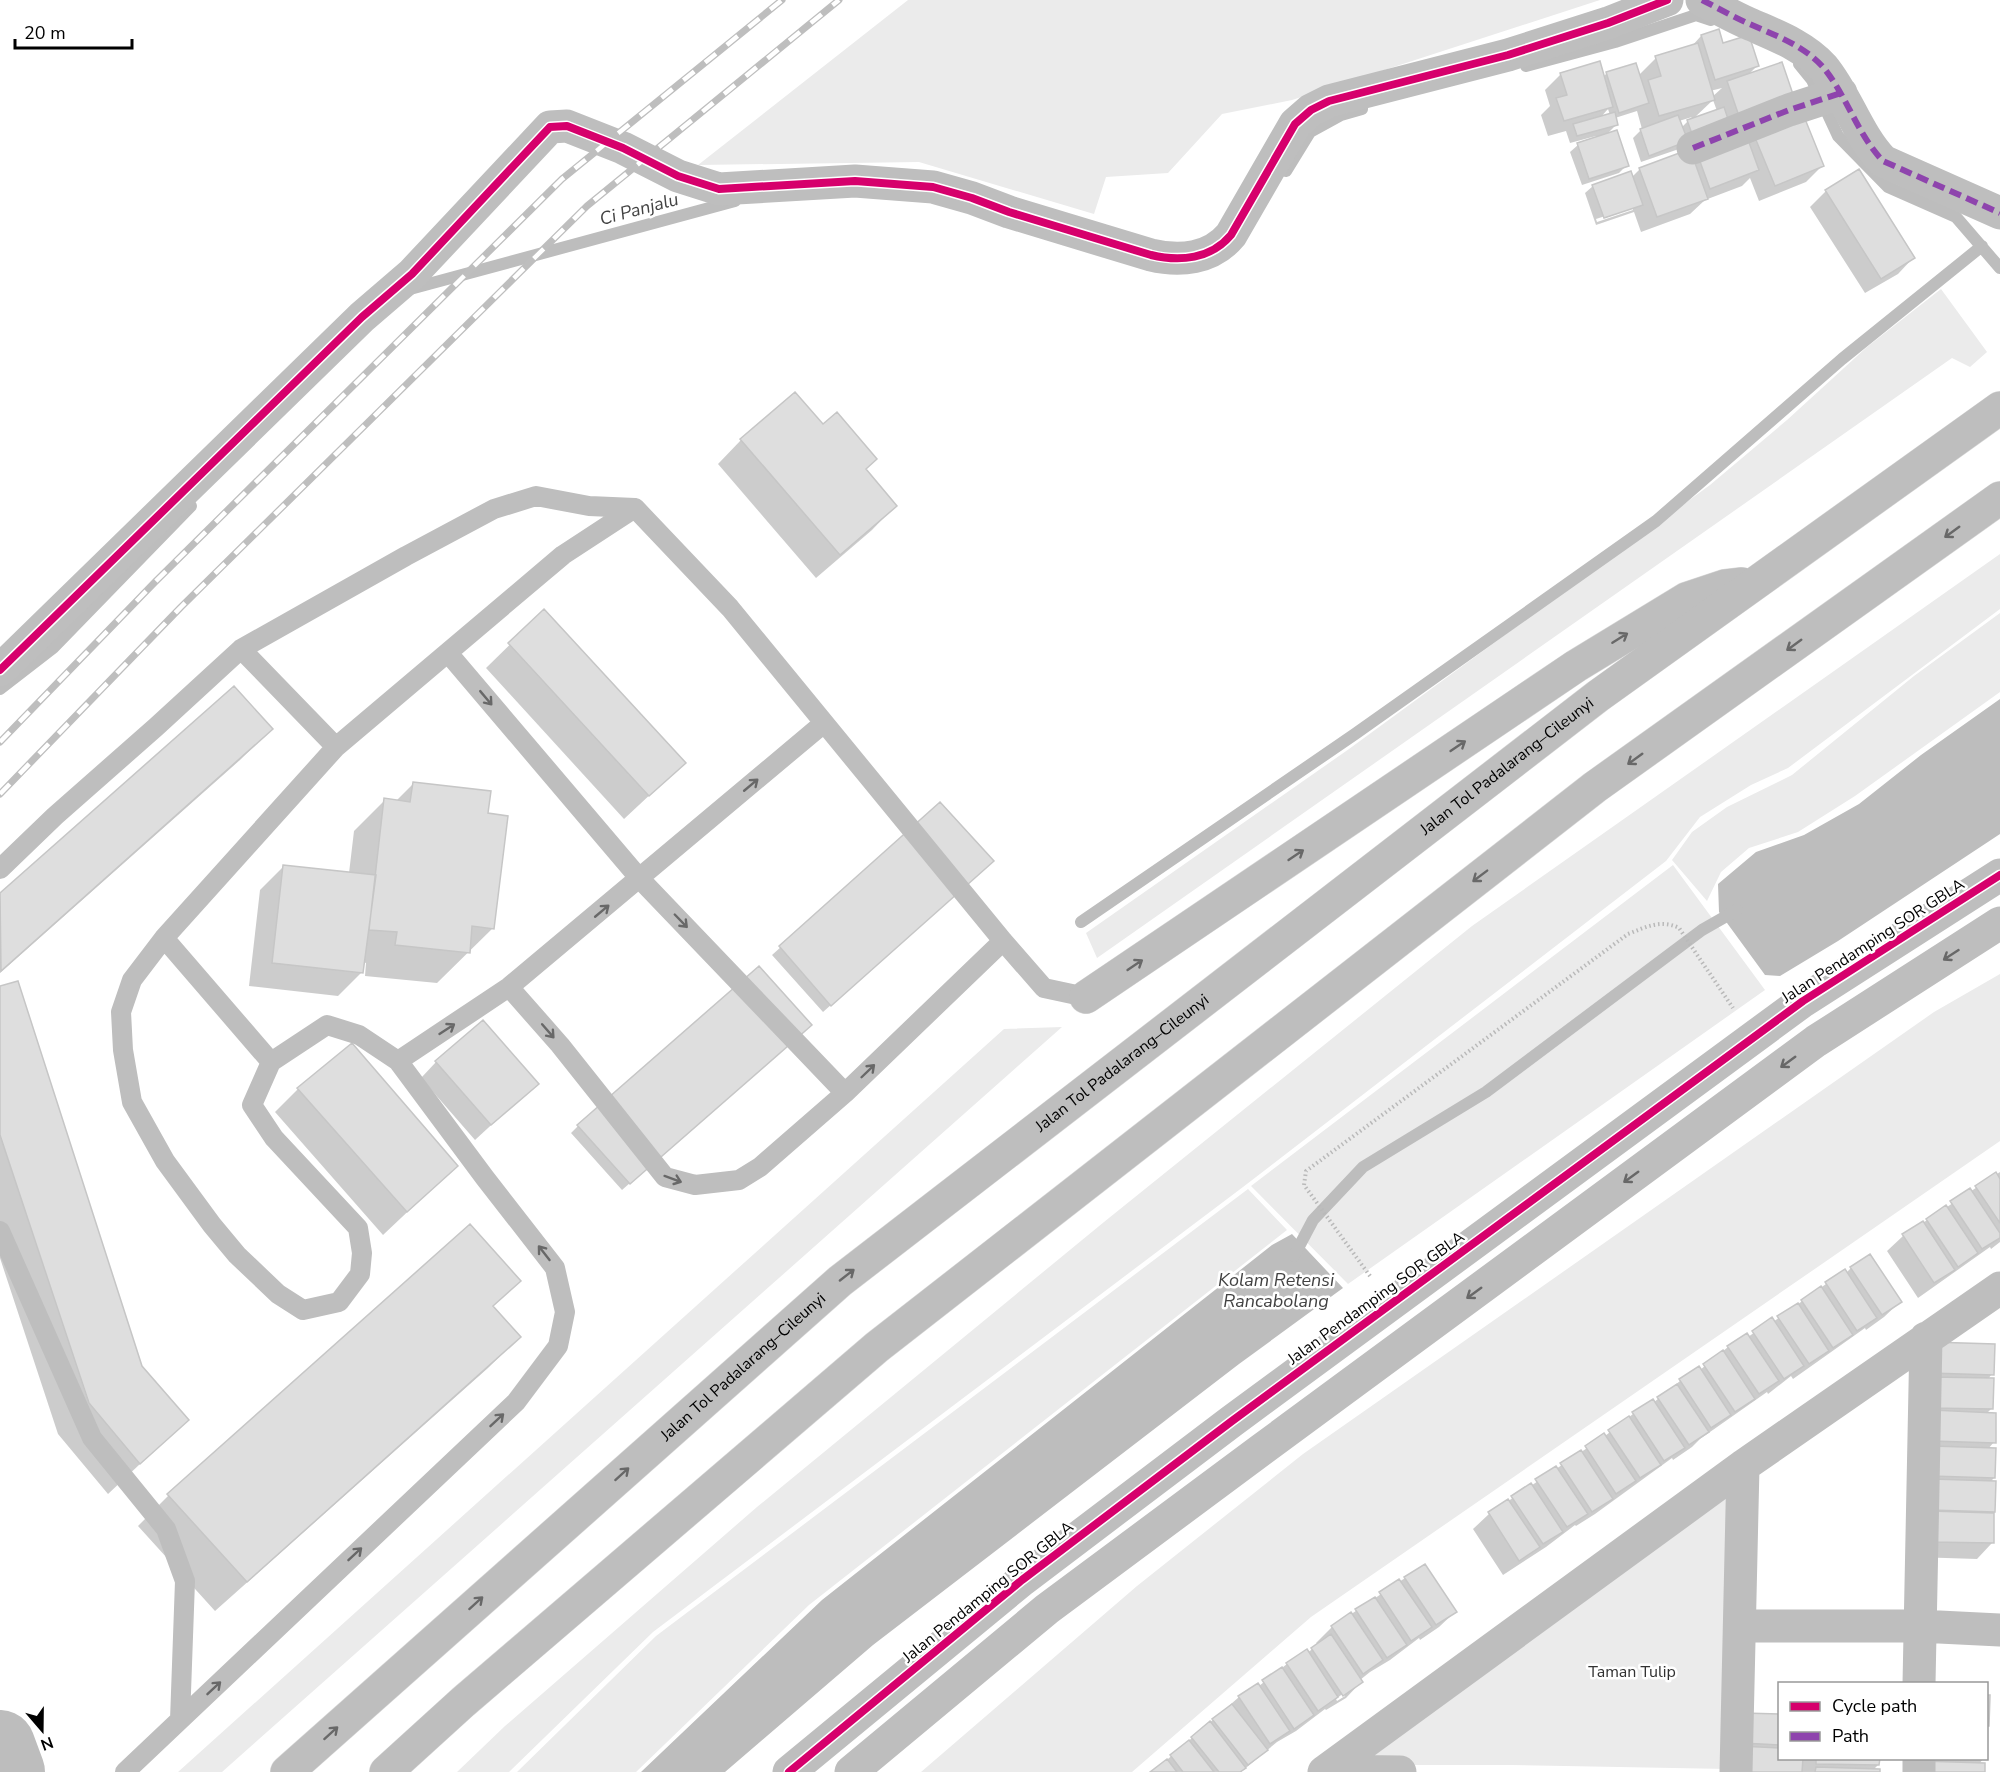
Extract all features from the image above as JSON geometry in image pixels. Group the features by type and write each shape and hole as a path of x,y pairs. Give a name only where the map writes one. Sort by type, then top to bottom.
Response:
{"main road":[{"path":"0,670 362,317 412,274 550,127 567,126 624,148 678,176 719,189 855,181 933,187 1151,255 1186,259 1213,250 1224,243 1237,226 1270,164 1295,124 1311,110 1329,101 1508,55 1608,23 1667,0"},
{"path":"1702,0 1800,48 1822,66 1830,97 1883,160 2000,213"},
{"path":"1694,148 1830,97"},
{"name":"Jalan Tol Padalarang–Cileunyi","path":"287,1772 840,1281 1598,696 2000,408"},
{"path":"386,1772 472,1695 877,1347 1595,788 2000,498"},
{"path":"1086,997 1566,672 1628,633 1686,599 1725,586 1755,582"},
{"name":"Jalan Pendamping SOR GBLA","path":"789,1772 1022,1580 1232,1421 1803,1001 2000,875"},
{"path":"851,1772 1047,1609 1261,1450 1816,1041 2000,923"},
{"path":"1325,1771 1743,1466 2000,1288"},
{"path":"1919,1682 1926,1338"},
{"path":"1232,1421 1261,1450"},
{"path":"1736,1772 1743,1466"},
{"path":"1740,1626 1919,1626 2000,1630"},
{"path":"1325,1771 1400,1772"}],"lane":[{"path":"0,869 55,816 241,649 494,509 536,496 589,506 635,508 730,608 1044,988 1086,997"},
{"path":"125,1772 516,1402 558,1346 565,1312 555,1268 398,1061 358,1035 327,1025 272,1062 252,1105 274,1138 358,1228 362,1253 360,1274 339,1302 303,1310 278,1294 237,1255 212,1225 165,1161 132,1102 123,1050 121,1012 132,980 164,938 336,747 563,555 635,508"},
{"path":"241,649 336,747"},
{"path":"448,653 640,879 846,1093"},
{"path":"398,1061 510,987 824,723"},
{"path":"164,938 272,1062"},
{"path":"510,987 560,1045 665,1178 695,1185 739,1180 760,1167 846,1093 1003,941"},
{"path":"0,1231 92,1438 166,1529 185,1581 180,1720"}],"path":[{"path":"1390,1304 1314,1201 1304,1185 1306,1171 1629,934 1647,926 1669,923 1679,928 1753,1038"}],"green space":[{"path":"908,0 1600,0 1292,100 1222,114 1168,173 1106,177 1094,214 919,162 698,165"},
{"path":"1941,289 1987,352 1970,367 1952,358 1097,958 1086,933 1349,749 1710,485 1787,420 1867,347"},
{"path":"2000,554 2000,609 1788,768 1751,785 1700,817 1666,861 1243,1187 653,1632 509,1772 457,1772 505,1726 757,1507 1104,1222 1472,926"},
{"path":"2000,613 2000,692 1855,796 1798,832 1749,848 1721,872 1707,901 1672,860 1692,832 1727,807 1792,775 1914,676"},
{"path":"1673,865 1765,990 1348,1284 1251,1186"},
{"path":"2000,974 2000,1141 1311,1617 1132,1772 921,1772 1137,1586 1303,1454 1934,1012"},
{"path":"1062,1027 222,1772 178,1772 1004,1029"},
{"path":"1248,1189 1287,1230 809,1605 636,1772 517,1772 656,1636"},
{"name":"Taman Tulip","path":"1735,1479 1728,1769 1342,1765"}],"water":[{"path":"2000,699 2000,834 1838,941 1780,976 1765,975 1719,912 1718,884 1756,852 1804,835 1859,804 1921,755"},
{"name":"Kolam Retensi Rancabolang","path":"1292,1234 1343,1288 1239,1364 873,1645 725,1772 641,1772 822,1600 1272,1245"}],"building":[{"path":"1719,29 1723,43 1749,35 1759,66 1715,80 1701,35"},
{"path":"1698,43 1715,100 1659,116 1648,80 1661,76 1655,56"},
{"path":"1600,61 1613,107 1564,121 1556,98 1567,95 1560,73"},
{"path":"1782,62 1796,103 1741,122 1727,81"},
{"path":"1636,63 1649,103 1619,113 1606,72"},
{"path":"1724,107 1731,128 1695,142 1687,120"},
{"path":"1801,109 1824,166 1775,186 1751,128"},
{"path":"1615,112 1618,125 1577,136 1573,124"},
{"path":"1678,115 1688,141 1649,156 1640,129"},
{"path":"1617,130 1629,166 1589,179 1577,143"},
{"path":"1747,137 1759,170 1710,189 1698,156"},
{"path":"1690,149 1708,199 1657,217 1639,168"},
{"path":"1859,169 1915,258 1881,279 1825,190"},
{"path":"1631,171 1643,205 1604,218 1592,185"},
{"path":"795,392 823,424 837,412 877,459 866,469 897,506 840,555 740,439"},
{"path":"544,609 686,763 649,796 508,643"},
{"path":"234,686 273,729 1,971 0,893"},
{"path":"413,782 491,791 488,813 508,816 494,929 472,926 470,953 395,945 397,932 369,930 384,798 410,802"},
{"path":"940,802 994,861 831,1006 779,946"},
{"path":"283,865 376,875 363,973 272,963"},
{"path":"759,966 812,1025 630,1184 577,1125"},
{"path":"18,981 142,1366 189,1420 140,1464 89,1403 0,1135 0,986"},
{"path":"483,1020 539,1084 491,1125 435,1061"},
{"path":"352,1043 458,1166 407,1212 297,1088"},
{"path":"1996,1172 2000,1179 2000,1223 1975,1186"},
{"path":"1970,1188 2000,1233 2000,1238 1982,1249 1950,1201"},
{"path":"1946,1205 1978,1253 1958,1267 1926,1219"},
{"path":"1923,1221 1955,1270 1934,1283 1902,1234"},
{"path":"470,1224 521,1281 493,1306 521,1337 247,1582 167,1494"},
{"path":"1870,1254 1902,1302 1882,1315 1850,1267"},
{"path":"1845,1269 1877,1318 1857,1331 1825,1282"},
{"path":"1821,1286 1853,1335 1833,1348 1801,1300"},
{"path":"1798,1303 1829,1351 1809,1364 1777,1316"},
{"path":"1772,1317 1804,1366 1784,1379 1752,1331"},
{"path":"1747,1333 1779,1381 1759,1394 1727,1346"},
{"path":"1931,1342 1995,1344 1994,1375 1930,1373"},
{"path":"1723,1350 1755,1399 1735,1412 1703,1364"},
{"path":"1699,1366 1731,1415 1711,1428 1679,1379"},
{"path":"1930,1377 1994,1378 1993,1409 1929,1408"},
{"path":"1677,1384 1709,1432 1689,1445 1657,1397"},
{"path":"1653,1399 1685,1448 1664,1461 1632,1412"},
{"path":"1932,1410 1996,1413 1996,1443 1931,1441"},
{"path":"1629,1416 1661,1465 1640,1478 1608,1430"},
{"path":"1604,1433 1636,1481 1616,1494 1585,1446"},
{"path":"1932,1446 1996,1448 1995,1478 1931,1476"},
{"path":"1581,1450 1613,1499 1592,1512 1560,1463"},
{"path":"1556,1466 1588,1514 1567,1527 1535,1479"},
{"path":"1932,1479 1996,1481 1995,1512 1931,1510"},
{"path":"1531,1483 1563,1532 1543,1544 1511,1496"},
{"path":"1508,1499 1540,1547 1519,1561 1488,1512"},
{"path":"1930,1511 1994,1513 1994,1543 1929,1542"},
{"path":"1425,1564 1457,1612 1436,1625 1404,1577"},
{"path":"1399,1579 1432,1627 1411,1641 1379,1592"},
{"path":"1375,1597 1407,1645 1387,1658 1355,1609"},
{"path":"1351,1612 1383,1660 1363,1674 1331,1626"},
{"path":"1331,1634 1363,1682 1343,1696 1311,1648"},
{"path":"1307,1649 1338,1697 1318,1711 1286,1663"},
{"path":"1282,1667 1314,1715 1294,1729 1262,1680"},
{"path":"1258,1683 1290,1731 1270,1744 1238,1696"},
{"path":"1988,1695 1990,1695 1989,1726"},
{"path":"1232,1704 1268,1750 1248,1765 1212,1719"},
{"path":"1742,1713 1778,1714 1778,1745 1742,1743"},
{"path":"1210,1721 1246,1768 1240,1772 1219,1772 1191,1737"},
{"path":"1189,1740 1214,1772 1183,1772 1170,1755"},
{"path":"1739,1746 1778,1748 1778,1760 1803,1760 1802,1772 1738,1772"},
{"path":"1167,1759 1177,1772 1150,1772"},
{"path":"1816,1760 1880,1760 1879,1765 1816,1764"},
{"path":"1921,1761 1985,1763 1985,1772 1921,1772"},
{"path":"1816,1767 1880,1769 1880,1772 1815,1772"}],"waterway":[{"name":"Ci Panjalu","path":"1526,66 1615,42 1696,15 1711,20"},
{"name":"Ci Panjalu","path":"1799,64 1812,80 1838,136 1888,187 1956,217 2000,268"},
{"name":"Ci Panjalu","path":"1286,171 1310,132 1341,115 1362,109"},
{"name":"Ci Panjalu","path":"410,289 735,201"},
{"path":"1081,922 1355,734 1656,521 1842,359 1982,246"},
{"name":"Ci Panjalu","path":"0,689 53,648 191,506"},
{"path":"1294,1256 1313,1220 1363,1167 1486,1092 1702,930 1737,910"},
{"path":"0,1745 10,1772"}],"railway":[{"path":"0,742 155,582 562,179 782,0"},
{"path":"0,794 181,607 587,206 839,0"}],"marked path":[{"path":"1702,0 1790,42 1816,60 1839,90 1866,139 1883,161 2000,213"},
{"path":"1693,148 1789,110 1841,93"}],"cycle path":[{"path":"0,670 362,317 412,274 550,127 567,126 623,148 678,176 719,189 855,181 933,187 1151,255 1173,258 1194,257 1214,249 1231,235 1295,124 1311,110 1329,101 1508,55 1608,23 1667,0"},
{"path":"789,1772 1022,1580 1232,1421 1803,1001 2000,875"}]}
